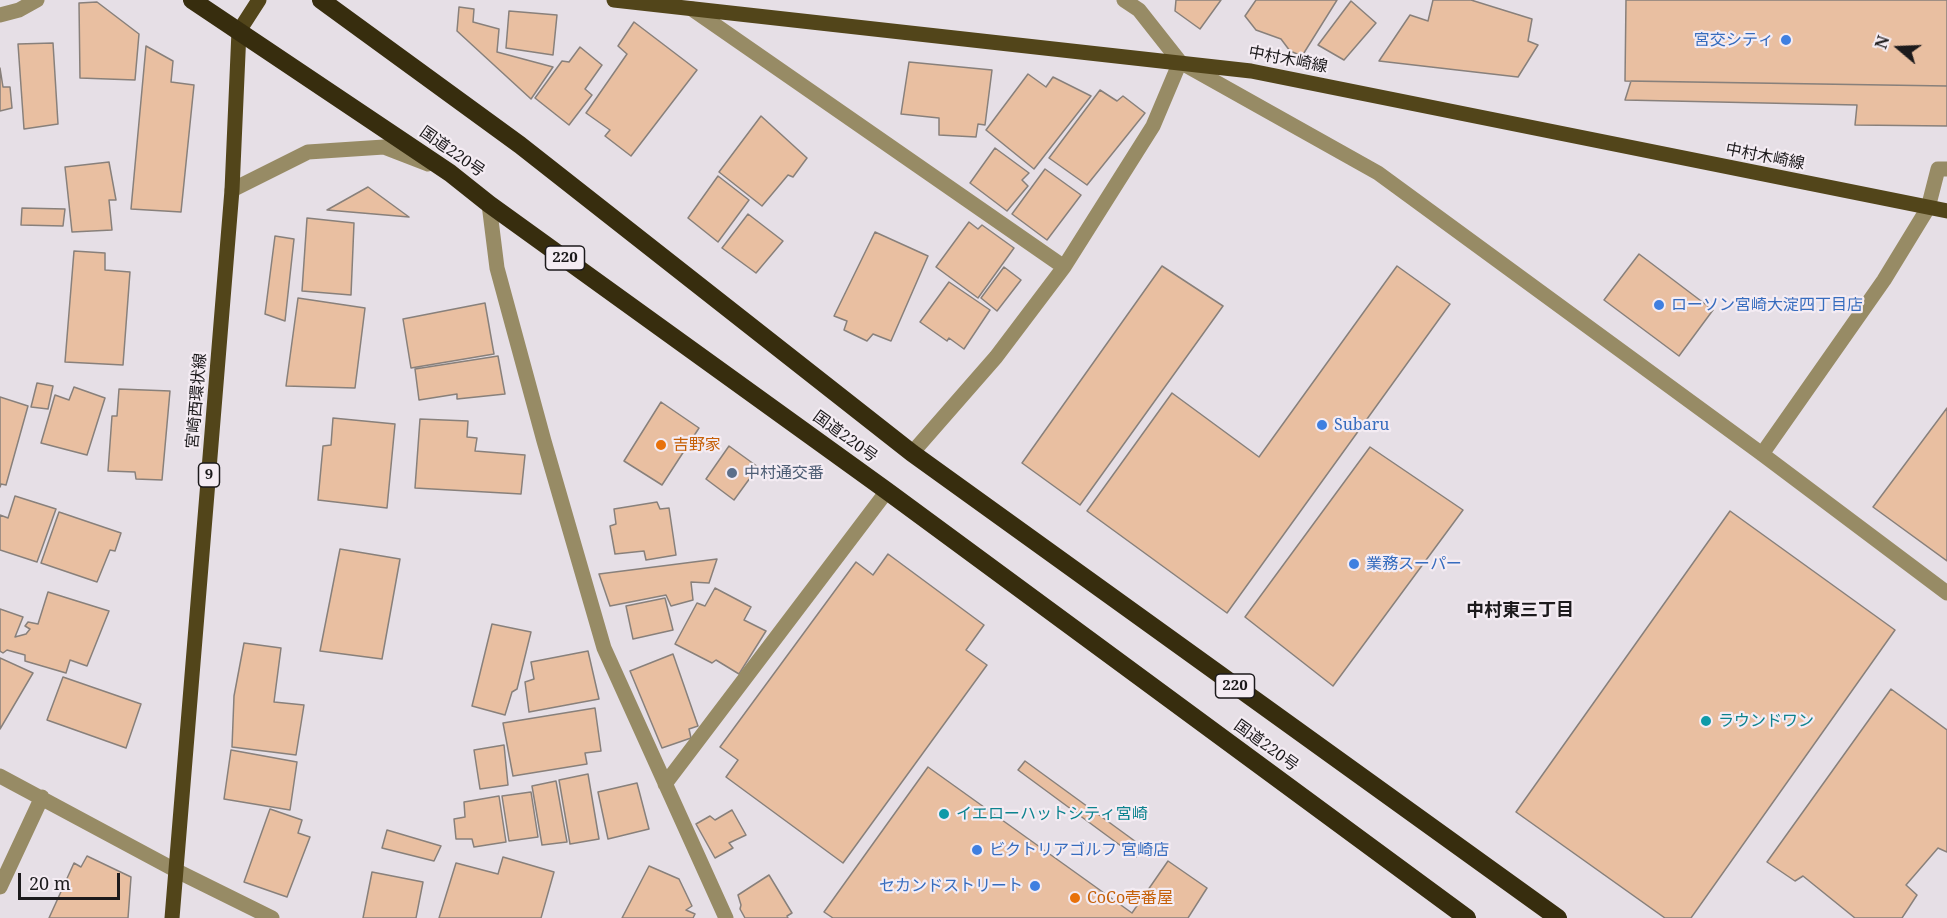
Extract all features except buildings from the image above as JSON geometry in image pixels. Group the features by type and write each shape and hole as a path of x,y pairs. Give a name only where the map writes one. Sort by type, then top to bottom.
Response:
{"highway":[{"name":"国道220号","path":"192,0 450,173 489,204 887,491 1122,668 1467,918"},
{"name":"国道220号","path":"321,0 520,145 912,453 1558,918"}],"main road":[{"path":"239,31 259,0"},
{"name":"中村木崎線","path":"614,0 1251,71 1947,211"},
{"name":"宮崎西環状線","path":"172,918 232,190 239,31"}],"street":[{"path":"0,15 19,10 37,0"},
{"path":"1124,0 1139,10 1180,62 1378,173 1762,454 1947,593"},
{"path":"692,9 1064,267"},
{"path":"912,453 996,357 1064,267 1153,126 1180,62"},
{"path":"232,190 308,152 384,147 450,173"},
{"path":"1762,454 1884,280 1928,208 1938,169 1947,169"},
{"path":"489,204 502,289 604,648 726,918"},
{"path":"666,784 887,491"},
{"path":"0,776 177,871 272,918"},
{"path":"0,887 42,797"}],"place":[{"name":"宮交シティ","path":"1786,40"},
{"name":"ローソン宮崎大淀四丁目店","path":"1659,305"},
{"name":"Subaru","path":"1322,425"},
{"name":"吉野家","path":"661,445"},
{"name":"中村通交番","path":"732,473"},
{"name":"業務スーパー","path":"1354,564"},
{"name":"ラウンドワン","path":"1706,721"},
{"name":"イエローハットシティ宮崎","path":"944,814"},
{"name":"ビクトリアゴルフ 宮崎店","path":"977,850"},
{"name":"セカンドストリート","path":"1035,886"},
{"name":"CoCo壱番屋","path":"1075,898"}],"district":[{"name":"中村東三丁目","path":"1520,611"}]}
